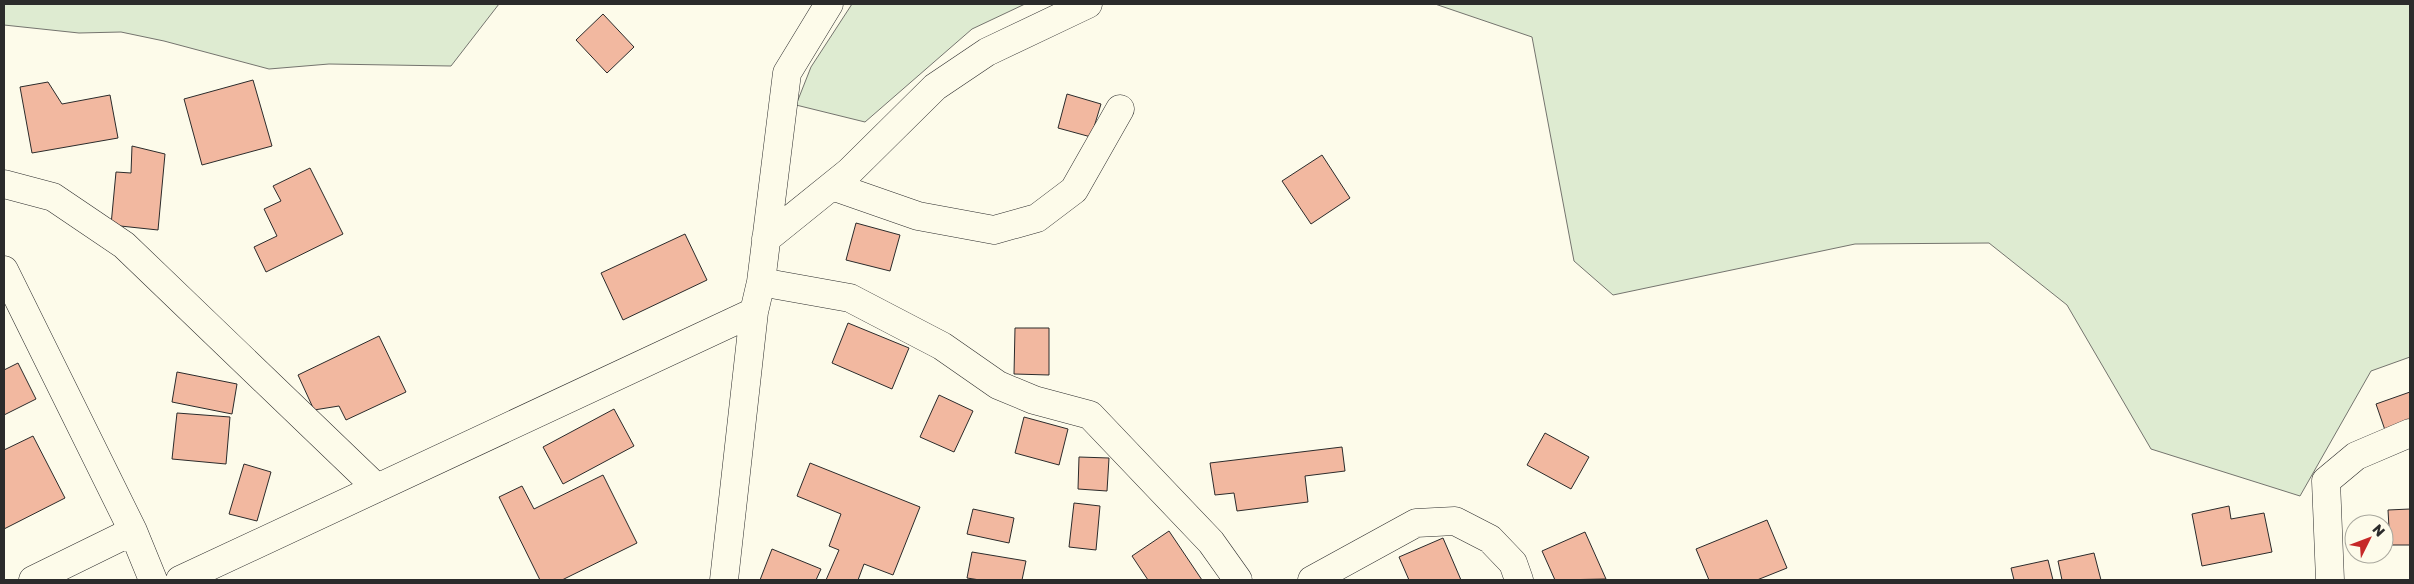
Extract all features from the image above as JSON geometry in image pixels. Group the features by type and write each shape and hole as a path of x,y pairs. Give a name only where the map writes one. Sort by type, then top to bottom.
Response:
{"street":[{"path":"724,580 754,312 761,282 787,73 829,4"},
{"path":"766,239 849,172 935,87 987,52 1088,4"},
{"path":"832,186 918,216 994,230 1037,218 1074,190 1120,109"},
{"path":"4,184 53,197 124,245 376,488"},
{"path":"4,270 134,531 153,580"},
{"path":"761,282 850,298 942,346 998,385 1034,400 1090,414 1211,542 1238,580"},
{"path":"180,580 754,312"},
{"path":"2330,580 2326,481 2356,456 2410,433"},
{"path":"1312,580 1416,522 1455,521 1490,538 1513,562 1519,580"},
{"path":"33,580 134,531"}],"green space":[{"path":"4,4 499,4 451,66 329,64 269,69 164,41 121,32 79,33 4,25"},
{"path":"852,4 1025,4 972,29 865,122 796,105 811,67"},
{"path":"1435,4 2410,4 2410,357 2371,371 2300,496 2151,449 2067,305 1989,243 1855,244 1613,295 1574,261 1532,37"}],"building":[{"path":"603,14 634,47 607,73 576,40"},
{"path":"253,80 272,146 202,165 184,99"},
{"path":"48,82 62,104 110,95 118,138 32,153 20,87"},
{"path":"1067,94 1101,104 1091,137 1058,128"},
{"path":"132,146 165,154 158,230 111,225 116,172 131,173"},
{"path":"1322,155 1350,198 1311,224 1282,181"},
{"path":"310,168 343,234 266,272 254,247 277,236 264,209 281,201 273,186"},
{"path":"856,223 900,235 890,271 846,260"},
{"path":"685,234 707,280 623,320 601,273"},
{"path":"848,323 909,348 892,389 832,363"},
{"path":"1015,328 1049,328 1049,375 1014,374"},
{"path":"379,336 406,392 346,420 339,406 314,410 298,375"},
{"path":"18,363 36,399 4,415 4,370"},
{"path":"177,372 237,384 232,414 172,402"},
{"path":"2410,392 2410,424 2386,433 2376,404"},
{"path":"939,395 973,411 954,452 920,437"},
{"path":"614,409 634,446 563,484 543,447"},
{"path":"177,413 230,417 226,464 172,459"},
{"path":"1024,417 1068,429 1059,465 1015,453"},
{"path":"1545,433 1589,457 1571,489 1527,465"},
{"path":"33,436 65,498 4,529 4,450"},
{"path":"1342,447 1345,471 1305,476 1308,502 1237,511 1234,493 1215,495 1210,463"},
{"path":"1079,457 1109,458 1107,491 1078,489"},
{"path":"810,463 920,507 893,575 864,564 858,580 826,580 839,550 829,546 841,514 797,496"},
{"path":"244,464 271,472 257,521 229,514"},
{"path":"603,475 637,543 562,580 540,580 499,497 522,486 534,509"},
{"path":"1074,503 1100,506 1096,550 1069,547"},
{"path":"2229,506 2231,519 2264,513 2272,552 2202,566 2192,514"},
{"path":"973,509 1014,518 1009,543 967,534"},
{"path":"2410,509 2410,545 2394,545 2394,514 2388,514 2388,510"},
{"path":"1767,520 1787,568 1757,580 1709,580 1696,549"},
{"path":"1169,531 1202,580 1148,580 1132,556"},
{"path":"1585,532 1606,579 1555,580 1542,551"},
{"path":"1443,538 1461,580 1409,580 1399,557"},
{"path":"772,549 821,569 816,580 760,580"},
{"path":"972,552 1026,561 1022,580 980,580 967,578"},
{"path":"2094,553 2101,580 2062,580 2058,561"},
{"path":"2048,560 2053,580 2014,580 2011,568"}]}
